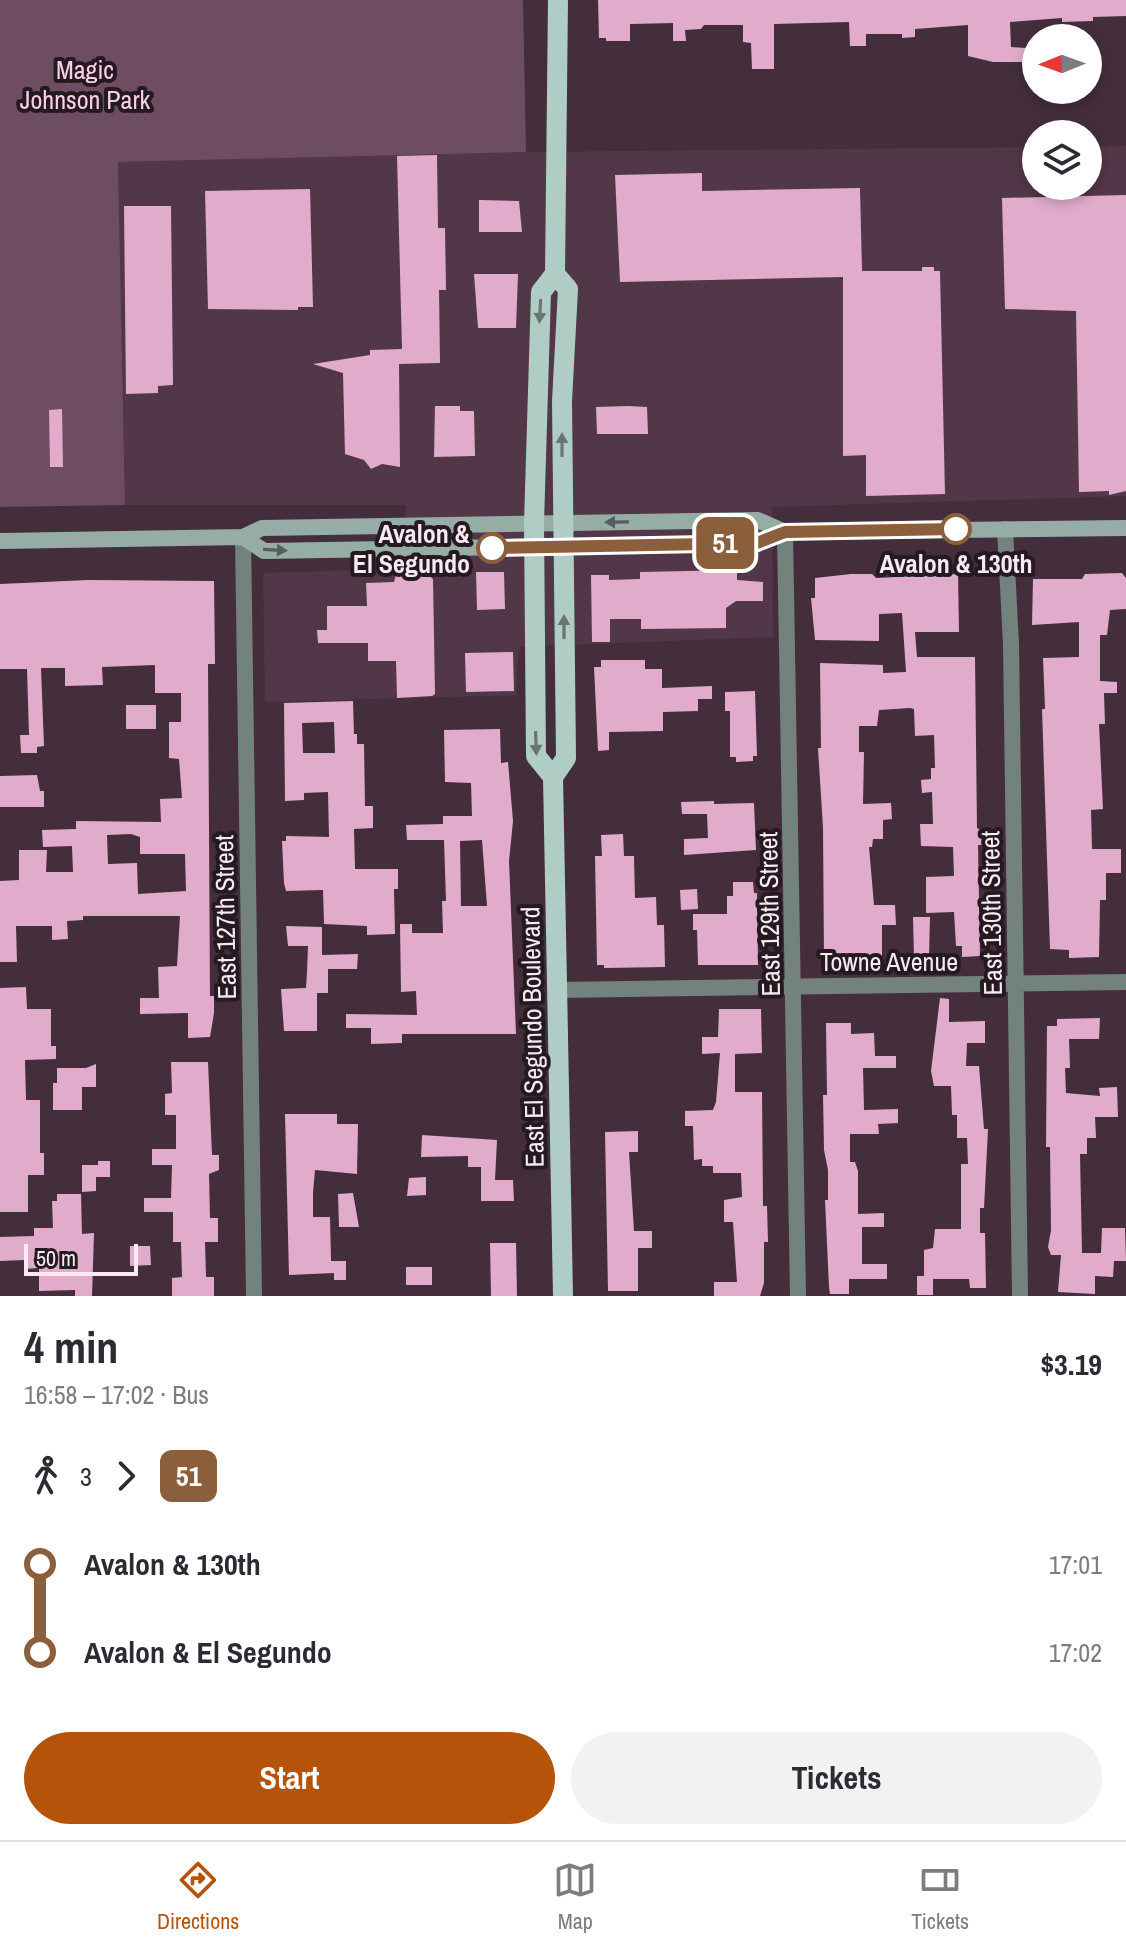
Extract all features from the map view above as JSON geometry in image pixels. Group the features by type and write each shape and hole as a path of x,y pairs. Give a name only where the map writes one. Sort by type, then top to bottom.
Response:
{"main road":[{"name":"East El Segundo Boulevard","path":"553,777 536,756 534,523 541,292 555,274 558,0"},
{"name":"East El Segundo Boulevard","path":"555,274 568,287 562,401 566,758 553,777 563,1296"},
{"path":"0,541 243,537 262,528 758,520 785,532"},
{"path":"243,537 264,551 757,543 785,532 1126,528"}],"street":[{"name":"East 130th Street","path":"1005,529 1020,1296"},
{"name":"East 129th Street","path":"785,532 798,1296"},
{"name":"East 127th Street","path":"243,537 254,1296"},
{"name":"Towne Avenue","path":"557,990 1126,982"}],"shaded area":[{"path":"1126,146 1126,496 772,507 773,637 519,647 516,695 265,702 263,573 406,569 406,505 125,505 118,162 526,152 1022,147 1022,200 1102,200 1102,147"}],"green space":[{"name":"Magic Johnson Park","path":"0,0 523,0 526,152 118,162 125,505 0,507"}],"building":[{"path":"598,0 1126,0 1126,16 1093,17 1093,21 1062,22 1062,18 1010,22 1011,47 1022,48 1022,62 993,62 968,56 968,25 915,29 915,37 866,34 866,46 850,46 849,22 774,24 774,69 752,69 751,43 743,42 743,25 704,25 701,29 685,30 686,41 673,41 673,23 630,24 630,41 599,38"},
{"path":"437,155 438,228 445,228 446,290 439,290 440,363 399,364 400,467 382,464 371,469 364,460 345,454 343,373 313,364 370,355 370,350 402,349 397,156"},
{"path":"702,173 702,191 860,188 862,271 922,271 922,267 934,267 934,271 940,271 945,494 866,496 866,455 843,456 843,277 620,282 615,175"},
{"path":"310,189 313,307 298,307 298,310 208,309 205,191"},
{"path":"1126,195 1126,491 1109,495 1109,491 1079,492 1076,311 1005,309 1002,198 1102,200 1102,196"},
{"path":"479,200 519,201 522,232 479,232"},
{"path":"124,206 171,206 173,385 158,386 158,393 126,394"},
{"path":"474,274 518,274 516,328 478,328"},
{"path":"435,406 460,406 460,411 474,411 475,456 434,457"},
{"path":"596,407 647,407 648,434 597,434"},
{"path":"62,409 63,467 50,467 49,410"},
{"path":"397,570 423,570 433,579 435,694 432,696 397,698 396,661 368,661 368,643 318,643 317,630 327,630 327,606 367,606 366,583 394,582"},
{"path":"737,570 737,580 763,582 763,601 736,601 726,608 726,628 641,629 641,619 610,619 610,642 592,642 591,575 609,575 609,580 640,579 640,572"},
{"path":"476,572 504,572 505,609 477,610"},
{"path":"1122,573 1126,578 1126,609 1110,610 1107,635 1100,635 1100,681 1117,682 1117,693 1104,693 1105,724 1099,724 1103,809 1091,810 1092,849 1121,849 1121,873 1106,873 1106,900 1100,900 1099,957 1069,958 1069,950 1050,949 1043,658 1079,657 1079,622 1032,625 1033,579 1082,579 1085,574"},
{"path":"872,574 876,578 958,574 959,632 915,632 917,657 975,657 977,828 982,831 983,845 978,845 980,956 962,957 962,946 956,946 954,912 926,913 926,877 954,876 953,847 921,846 920,824 933,824 932,792 922,793 921,780 931,779 931,768 935,768 934,735 915,736 914,709 910,708 879,710 877,726 859,726 859,752 864,752 863,804 891,803 892,819 883,820 883,839 873,839 872,847 869,847 874,905 895,905 896,925 882,925 882,960 846,960 844,964 824,960 823,828 818,748 821,748 820,663 883,665 883,673 906,672 902,613 879,614 879,641 815,640 811,598 815,598 815,578"},
{"path":"88,580 214,581 215,664 208,664 210,996 214,996 210,1037 188,1038 188,1013 140,1014 140,998 159,998 158,967 177,966 180,916 83,916 83,920 67,921 68,939 52,940 52,926 16,926 17,962 0,962 0,881 19,880 19,850 47,850 46,872 73,872 72,846 43,847 42,830 76,829 76,821 161,822 160,799 182,798 179,759 169,758 169,722 181,722 181,693 155,693 155,665 102,667 103,685 65,686 65,668 41,668 44,746 37,747 37,753 21,753 20,735 29,735 27,669 0,669 0,584","holes":["131,834 140,837 140,854 185,854 186,891 138,894 137,863 108,864 107,835"]},
{"path":"513,652 514,691 466,692 465,653"},
{"path":"601,660 645,660 645,669 662,669 662,688 712,686 712,699 698,699 698,711 663,712 663,731 609,732 609,750 598,751 594,667 601,667"},
{"path":"755,691 757,756 753,756 753,761 736,762 736,757 730,757 730,711 725,711 725,692"},
{"path":"353,701 354,734 357,734 357,744 364,744 365,806 373,806 373,828 354,829 355,869 398,869 398,889 394,889 395,934 367,935 367,926 324,924 323,890 286,891 282,841 286,841 286,836 329,837 328,792 304,793 304,800 285,801 284,703","holes":["334,722 335,753 303,753 302,723"]},
{"path":"126,705 156,705 156,729 126,729"},
{"path":"500,729 501,763 508,762 513,821 509,861 516,1034 402,1034 402,1043 371,1044 371,1028 346,1028 346,1014 417,1015 416,991 401,992 400,924 412,924 412,933 443,933 442,901 446,901 444,840 407,840 406,825 443,824 443,816 472,816 471,783 445,782 444,730","holes":["482,840 487,906 461,906 460,841"]},
{"path":"37,775 40,791 44,791 44,807 0,807 0,776"},
{"path":"714,801 714,804 754,803 756,850 684,855 684,839 708,838 707,814 682,814 681,802"},
{"path":"623,834 624,856 634,856 635,898 656,897 657,925 664,925 665,967 604,968 604,965 597,965 595,856 602,856 601,835"},
{"path":"733,882 753,882 754,893 757,893 758,965 698,965 697,930 693,930 693,914 727,914 727,896 733,896"},
{"path":"697,889 698,909 681,910 680,890"},
{"path":"913,917 930,917 929,957 914,957"},
{"path":"286,926 322,927 322,955 358,954 357,969 328,969 328,993 317,993 317,1031 284,1031 281,989 306,988 308,946 288,946"},
{"path":"26,987 27,1009 51,1009 51,1046 56,1046 56,1059 25,1060 26,1100 40,1100 40,1153 44,1153 44,1175 28,1175 28,1212 0,1212 0,988"},
{"path":"940,998 949,999 949,1022 985,1021 985,1043 967,1043 966,1066 979,1066 984,1129 988,1129 984,1208 980,1208 980,1233 985,1233 986,1288 970,1288 969,1279 933,1279 933,1295 917,1295 917,1276 924,1276 924,1250 933,1248 935,1229 961,1229 961,1164 968,1164 967,1138 957,1138 957,1115 952,1115 951,1086 934,1086 931,1071"},
{"path":"719,1009 761,1009 762,1053 735,1054 735,1092 762,1092 763,1206 767,1206 768,1242 764,1242 764,1283 760,1296 714,1296 714,1282 737,1282 733,1222 724,1222 724,1200 742,1197 741,1173 713,1173 713,1166 702,1166 702,1159 694,1160 693,1126 685,1126 685,1111 713,1110 716,1102 720,1053 702,1054 702,1037 718,1037"},
{"path":"1100,1018 1099,1039 1069,1039 1070,1068 1065,1068 1066,1093 1100,1096 1099,1088 1117,1087 1118,1117 1095,1117 1096,1138 1087,1138 1087,1154 1080,1154 1082,1253 1101,1253 1102,1228 1125,1228 1126,1261 1114,1261 1113,1277 1095,1276 1095,1294 1058,1292 1061,1255 1051,1255 1048,1247 1051,1230 1050,1147 1046,1147 1047,1026 1057,1026 1057,1019"},
{"path":"826,1023 851,1023 851,1034 874,1033 875,1056 896,1056 896,1068 863,1068 864,1110 898,1109 898,1123 878,1124 879,1134 850,1134 850,1162 855,1162 858,1171 858,1214 884,1213 884,1227 862,1227 862,1264 887,1264 887,1279 849,1279 849,1294 830,1294 829,1287 825,1200 828,1200 828,1170 824,1150 823,1095 827,1095"},
{"path":"171,1062 208,1062 212,1155 219,1155 219,1170 209,1174 210,1218 218,1218 218,1242 205,1242 206,1277 214,1277 214,1296 172,1296 172,1278 182,1277 181,1242 173,1242 173,1212 144,1212 144,1198 171,1198 172,1165 152,1165 152,1149 176,1149 176,1115 165,1115 165,1094 172,1093"},
{"path":"96,1064 96,1087 82,1087 82,1110 53,1110 53,1083 57,1083 57,1068 86,1068"},
{"path":"285,1114 337,1114 337,1124 358,1124 357,1174 315,1170 313,1193 313,1217 330,1217 331,1261 346,1261 346,1280 334,1280 334,1273 289,1275"},
{"path":"638,1131 638,1152 629,1152 634,1231 652,1231 652,1248 638,1248 638,1291 608,1291 605,1132"},
{"path":"422,1135 497,1140 495,1180 513,1180 514,1201 481,1201 481,1167 468,1167 468,1156 421,1157"},
{"path":"98,1161 110,1161 110,1177 96,1177 96,1191 82,1192 82,1165 98,1165"},
{"path":"426,1177 426,1195 407,1196 409,1178"},
{"path":"353,1193 359,1227 339,1227 338,1194"},
{"path":"57,1194 81,1194 82,1234 94,1233 92,1296 75,1296 75,1290 39,1291 39,1268 24,1269 24,1260 0,1261 0,1237 34,1236 34,1228 53,1228 52,1201 57,1201"},
{"path":"490,1243 516,1243 517,1296 491,1296"},
{"path":"130,1246 150,1246 151,1265 130,1266"},
{"path":"406,1267 432,1267 432,1285 406,1285"}],"bus line":[{"name":"51","path":"492,548 757,543 785,532 956,529"}],"place":[{"name":"Avalon & 130th","path":"956,529"},
{"name":"Avalon & El Segundo","path":"492,548"}]}
